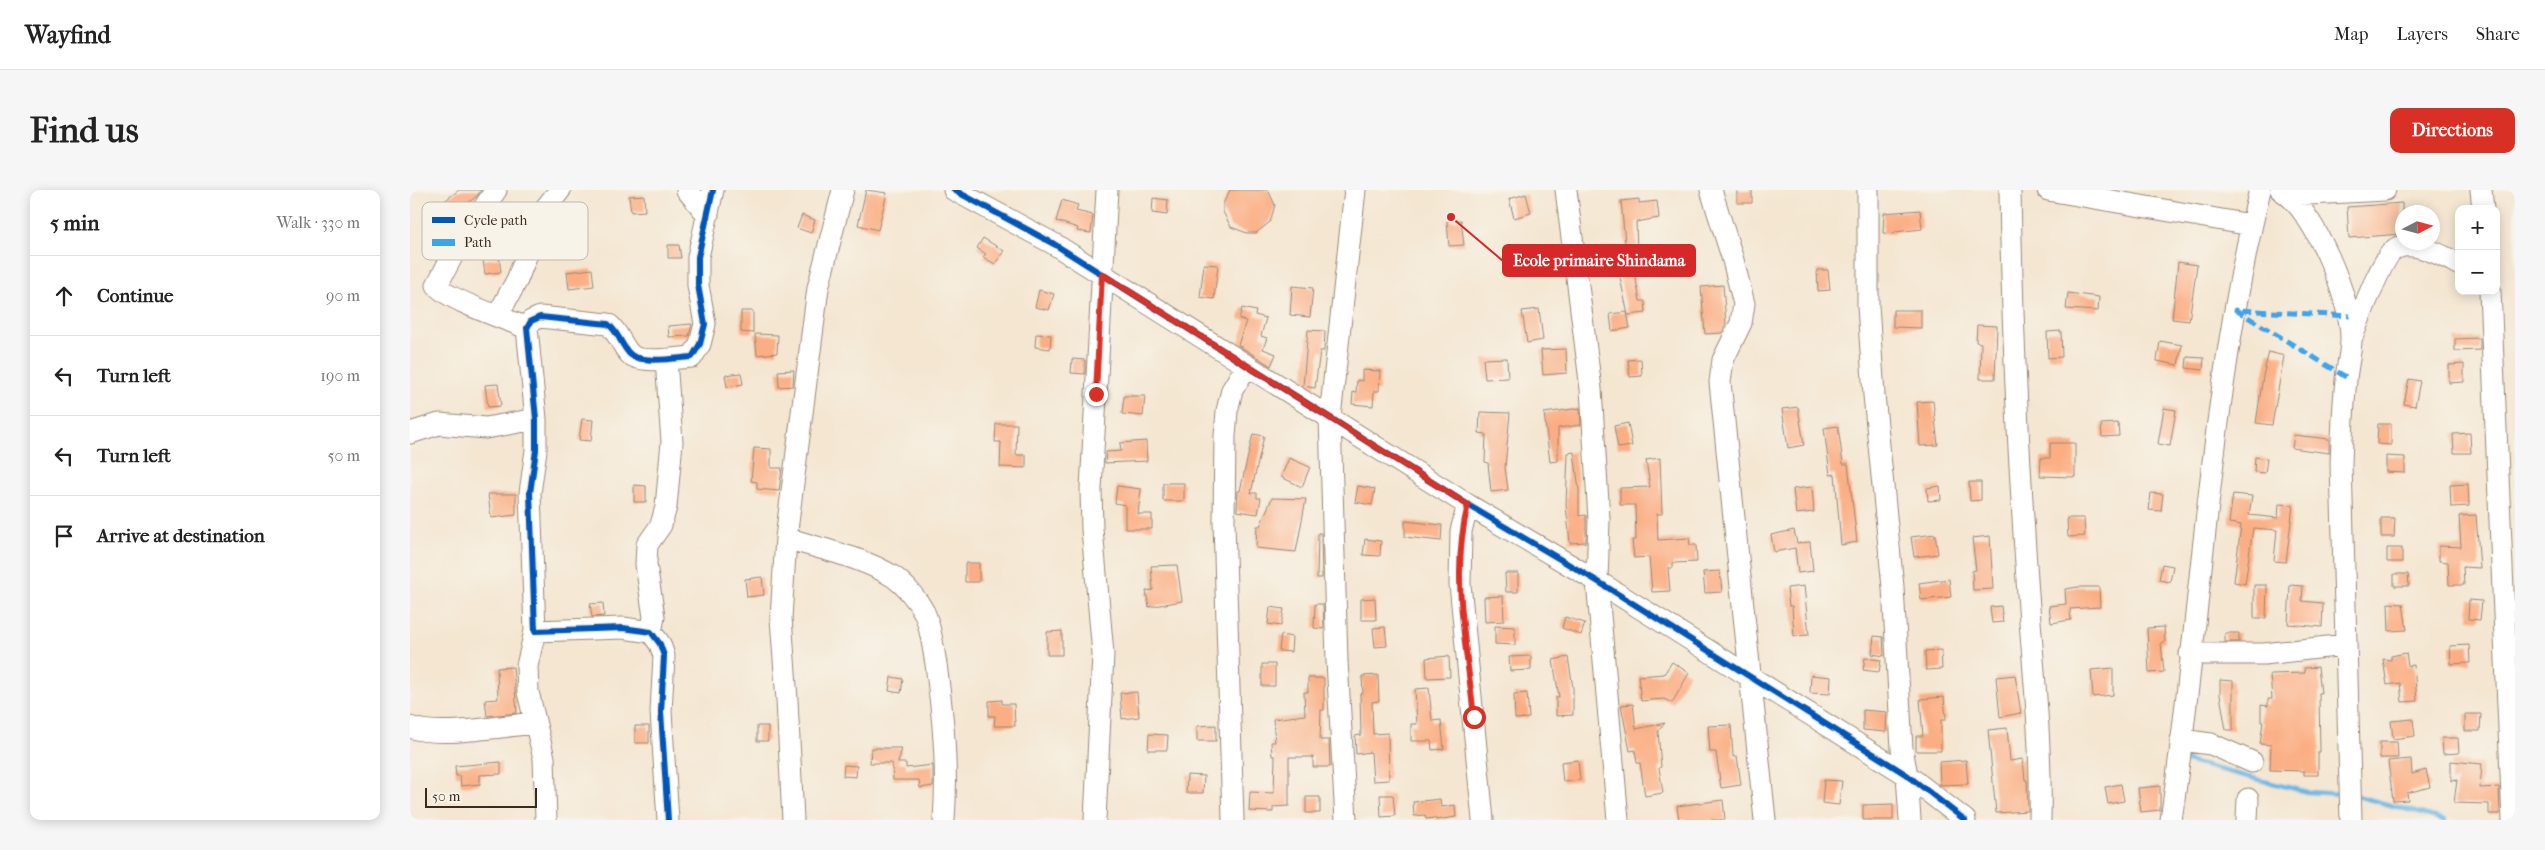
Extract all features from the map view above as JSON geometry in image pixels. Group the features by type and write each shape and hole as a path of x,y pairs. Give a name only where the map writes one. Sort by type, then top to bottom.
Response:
{"street":[{"path":"488,202 496,190"},
{"path":"550,202 560,190"},
{"path":"686,190 708,215"},
{"path":"546,820 544,758 528,692 527,666 535,632 530,493 536,450 536,419 527,328 531,321 540,317 608,324 616,330 629,354 639,359 666,360 692,357 700,344 705,324 698,285 698,257 713,190"},
{"path":"793,820 788,700 781,618 786,538 818,288 843,190"},
{"path":"954,190 978,197 1468,505 1597,581 1752,677 1907,774 1965,820"},
{"path":"1095,820 1103,670 1101,624 1092,530 1091,489 1107,190"},
{"path":"1346,820 1337,660 1330,417 1355,190"},
{"path":"1566,190 1591,389 1599,519 1597,581 1618,820"},
{"path":"1711,190 1733,260 1744,304 1741,324 1723,360 1720,382 1752,677 1765,820"},
{"path":"1868,190 1868,306 1874,395 1893,587 1902,749 1907,774 1910,820"},
{"path":"2010,190 2011,294 2037,716 2040,820"},
{"path":"2048,190 2251,225"},
{"path":"2171,820 2182,740 2210,483 2251,225 2260,190"},
{"path":"2286,192 2385,190"},
{"path":"2481,190 2483,205"},
{"path":"2286,192 2316,231 2350,316 2352,339 2342,411 2341,464 2351,820"},
{"path":"2352,339 2385,259 2395,248 2408,245 2421,248 2455,262"},
{"path":"450,260 437,285 440,291 527,328"},
{"path":"498,315 517,280 525,260"},
{"path":"2490,295 2513,820"},
{"path":"651,632 654,617 646,564 647,545 661,525 666,506 672,442 666,360"},
{"path":"1233,820 1224,522 1224,436 1232,390 1246,367"},
{"path":"410,433 439,424 486,428 536,419"},
{"path":"1468,505 1461,531 1460,584 1483,820"},
{"path":"786,538 856,560 886,574 910,592 924,612 934,651 942,714 946,776 944,820"},
{"path":"535,632 623,628 651,632 660,644 664,656 660,712 668,820"},
{"path":"2190,654 2264,654 2345,645"},
{"path":"410,727 417,730 437,731 535,723"},
{"path":"2182,740 2211,744 2252,762"}],"building":[{"path":"459,190 481,190 469,202 443,202"},
{"path":"866,190 887,193 878,230 858,225"},
{"path":"1230,190 1268,190 1275,205 1270,222 1256,233 1247,233 1231,227 1223,212 1223,204"},
{"path":"1737,190 1752,190 1752,203 1737,203"},
{"path":"1526,194 1531,213 1514,218 1509,199"},
{"path":"644,195 645,211 631,212 629,196"},
{"path":"1153,198 1168,200 1167,215 1152,213"},
{"path":"1639,199 1639,203 1657,201 1659,218 1636,222 1637,253 1626,253 1621,201"},
{"path":"1062,200 1078,205 1076,211 1093,215 1091,233 1077,231 1078,228 1056,221"},
{"path":"2402,203 2402,205 2395,205 2395,235 2349,238 2347,207"},
{"path":"1920,210 1922,229 1895,232 1894,234 1883,233 1884,213"},
{"path":"802,215 815,220 811,233 797,228"},
{"path":"1461,220 1464,245 1449,246 1447,221"},
{"path":"983,238 1004,251 995,264 983,257 986,254 977,248"},
{"path":"668,245 679,245 681,258 668,258"},
{"path":"483,260 499,260 501,272 485,274"},
{"path":"2178,262 2197,265 2189,321 2172,319"},
{"path":"1204,264 1218,265 1214,299 1200,297"},
{"path":"592,269 594,286 569,289 567,272"},
{"path":"1634,270 1640,301 1645,301 1646,313 1628,315 1619,273"},
{"path":"1817,270 1828,270 1830,290 1818,291"},
{"path":"1723,285 1726,324 1722,333 1705,334 1701,287"},
{"path":"1292,286 1313,288 1310,317 1290,315"},
{"path":"1039,290 1054,294 1049,310 1035,307"},
{"path":"2068,293 2099,297 2098,311 2066,309"},
{"path":"1242,308 1256,311 1255,315 1266,318 1261,336 1267,338 1263,349 1276,354 1271,366 1238,345 1246,321 1239,319"},
{"path":"1539,309 1543,340 1527,343 1522,311"},
{"path":"1893,310 1921,310 1921,328 1893,327"},
{"path":"741,311 753,311 753,333 741,332"},
{"path":"1627,312 1630,328 1612,331 1610,314"},
{"path":"692,324 689,336 669,337 668,326"},
{"path":"1977,325 1997,326 1995,379 1980,379 1981,343 1976,342"},
{"path":"1308,330 1325,331 1324,351 1320,351 1315,388 1303,386"},
{"path":"2061,331 2062,357 2048,358 2047,332"},
{"path":"755,334 778,335 777,353 757,355"},
{"path":"1036,334 1051,335 1050,349 1035,347"},
{"path":"2480,338 2480,350 2455,351 2455,339"},
{"path":"2160,341 2182,345 2178,365 2157,361"},
{"path":"1566,349 1567,373 1543,375 1541,350"},
{"path":"2269,352 2284,356 2272,425 2256,423 2263,376"},
{"path":"2187,357 2204,358 2203,370 2186,368"},
{"path":"1507,358 1508,378 1485,379 1483,359"},
{"path":"1072,359 1085,360 1085,374 1071,373"},
{"path":"1641,359 1642,376 1630,377 1628,360"},
{"path":"2464,364 2464,382 2449,383 2449,365"},
{"path":"794,370 793,386 779,387 778,371"},
{"path":"1362,370 1380,371 1379,391 1374,391 1373,406 1352,404 1353,392 1356,393 1357,380 1362,381"},
{"path":"741,373 743,384 727,387 725,375"},
{"path":"2409,379 2420,381 2415,406 2404,404"},
{"path":"498,384 501,406 488,407 485,385"},
{"path":"1124,396 1145,396 1143,416 1122,414"},
{"path":"1933,401 1938,445 1920,446 1917,402"},
{"path":"1798,407 1804,445 1788,448 1782,409"},
{"path":"1580,408 1581,425 1558,428 1558,461 1550,462 1544,413"},
{"path":"2164,408 2176,410 2170,446 2158,444"},
{"path":"1480,412 1510,413 1505,467 1508,490 1491,492 1488,463 1485,462 1486,434 1479,433"},
{"path":"582,419 593,420 591,441 579,440"},
{"path":"1628,423 1632,446 1618,448 1614,426"},
{"path":"2118,423 2119,436 2102,437 2101,424"},
{"path":"996,424 1017,424 1016,455 1026,455 1026,468 1000,467 1001,442 995,442"},
{"path":"2378,424 2391,424 2391,445 2377,444"},
{"path":"1838,426 1843,464 1848,464 1857,542 1841,545 1835,474 1830,475 1824,428"},
{"path":"2470,433 2471,453 2454,453 2453,434"},
{"path":"1253,434 1264,436 1251,493 1257,493 1257,498 1261,498 1258,514 1237,511 1238,491 1240,491"},
{"path":"2294,435 2329,439 2329,453 2292,448"},
{"path":"1146,441 1147,461 1105,463 1106,452 1121,451 1120,443"},
{"path":"2050,443 2075,443 2075,477 2040,476 2041,458 2050,458"},
{"path":"754,448 771,449 771,468 782,468 779,491 757,489 757,482 751,481"},
{"path":"1574,452 1579,490 1579,516 1586,515 1586,542 1570,543 1566,505 1568,453"},
{"path":"2386,456 2405,457 2405,473 2386,472"},
{"path":"2255,457 2267,459 2265,473 2254,472"},
{"path":"1289,458 1310,467 1302,487 1281,477"},
{"path":"1660,458 1662,514 1657,514 1658,540 1689,538 1690,545 1696,545 1697,562 1673,563 1673,568 1668,568 1670,591 1652,592 1649,557 1634,558 1632,540 1636,540 1635,505 1620,505 1620,488 1650,487 1646,460"},
{"path":"1969,482 1981,482 1981,500 1970,501"},
{"path":"1163,483 1184,483 1184,501 1163,501"},
{"path":"2468,484 2469,506 2451,507 2450,485"},
{"path":"634,485 646,486 646,502 634,502"},
{"path":"1117,486 1141,489 1138,514 1152,514 1152,529 1125,529 1125,505 1115,503"},
{"path":"1358,486 1375,489 1372,505 1355,502"},
{"path":"1940,486 1941,500 1928,501 1927,488"},
{"path":"1812,487 1814,512 1796,514 1793,489"},
{"path":"2151,493 2163,494 2161,511 2149,510"},
{"path":"488,494 516,494 516,515 491,518"},
{"path":"2233,494 2252,496 2249,515 2278,518 2279,504 2293,505 2286,562 2274,561 2277,530 2253,528 2245,584 2234,582 2241,525 2229,523"},
{"path":"1272,498 1306,499 1296,552 1256,548 1257,526 1260,526"},
{"path":"2476,515 2480,568 2463,567 2464,585 2449,585 2448,562 2439,561 2439,546 2461,547 2459,516"},
{"path":"2067,518 2084,518 2085,536 2068,537"},
{"path":"2381,518 2395,518 2394,537 2381,537"},
{"path":"1405,521 1442,525 1441,541 1405,537"},
{"path":"1794,530 1797,543 1810,542 1813,571 1798,573 1795,548 1774,552 1771,535"},
{"path":"1318,533 1321,533 1322,578 1317,578"},
{"path":"1935,534 1938,554 1914,557 1911,537"},
{"path":"1990,536 1993,589 1973,590 1972,571 1976,570 1972,538"},
{"path":"1365,539 1381,541 1380,556 1363,555"},
{"path":"2387,548 2402,548 2402,562 2387,562"},
{"path":"965,563 979,563 979,582 965,582"},
{"path":"2162,564 2173,566 2170,582 2159,580"},
{"path":"1177,565 1182,601 1149,607 1146,591 1153,590 1151,566"},
{"path":"1720,571 1722,592 1705,593 1703,572"},
{"path":"1505,573 1518,573 1518,592 1506,592"},
{"path":"2394,574 2408,574 2409,586 2394,586"},
{"path":"762,577 764,595 747,597 745,579"},
{"path":"1949,579 1951,597 1921,600 1919,583"},
{"path":"2254,585 2267,585 2266,618 2254,618"},
{"path":"2290,585 2303,586 2302,601 2323,603 2322,627 2288,624"},
{"path":"1804,586 1809,635 1794,636 1792,606 1789,606 1787,588"},
{"path":"2099,587 2100,607 2070,609 2071,620 2051,623 2049,606 2066,604 2065,589"},
{"path":"1503,596 1504,621 1485,622 1484,597"},
{"path":"1375,598 1376,620 1361,620 1361,599"},
{"path":"2469,600 2482,601 2480,620 2468,619"},
{"path":"603,603 604,616 592,617 590,604"},
{"path":"2388,603 2403,604 2407,630 2389,631"},
{"path":"1315,604 1323,604 1324,629 1314,628"},
{"path":"2001,606 2003,622 1992,623 1990,607"},
{"path":"1270,607 1284,609 1281,626 1268,624"},
{"path":"1565,617 1585,623 1581,635 1562,628"},
{"path":"1495,626 1515,627 1515,645 1495,644"},
{"path":"1385,627 1387,646 1375,647 1373,628"},
{"path":"2164,627 2165,642 2161,643 2164,672 2149,673 2147,628"},
{"path":"1062,631 1062,655 1047,655 1047,632"},
{"path":"2225,633 2239,633 2239,642 2225,642"},
{"path":"1281,635 1292,637 1291,652 1279,651"},
{"path":"1874,636 1883,637 1884,656 1872,654"},
{"path":"2469,645 2470,663 2451,664 2450,646"},
{"path":"1941,650 1942,669 1926,670 1925,651"},
{"path":"2406,653 2408,666 2414,665 2417,701 2402,702 2400,683 2387,685 2383,659 2391,660 2391,656"},
{"path":"1449,656 1450,677 1427,678 1426,658"},
{"path":"1531,656 1531,670 1510,671 1509,657"},
{"path":"1568,657 1573,688 1573,715 1556,716 1556,697 1559,697 1553,660"},
{"path":"1865,658 1881,660 1879,672 1863,670"},
{"path":"1672,662 1689,673 1672,703 1664,699 1641,701 1638,676 1664,674"},
{"path":"1262,664 1275,664 1275,686 1262,686"},
{"path":"513,667 517,713 487,716 485,700 498,699 497,668"},
{"path":"2318,667 2321,693 2319,693 2320,752 2318,752 2318,775 2304,775 2304,771 2270,770 2271,745 2260,744 2263,722 2261,722 2261,705 2268,706 2268,699 2272,699 2270,674 2305,673 2304,668"},
{"path":"2113,668 2113,695 2093,697 2091,670"},
{"path":"1378,675 1379,701 1372,702 1373,734 1388,733 1389,780 1373,781 1371,752 1356,754 1355,736 1361,735 1360,694 1363,693 1362,676"},
{"path":"1811,675 1831,677 1830,694 1810,693"},
{"path":"2015,675 2021,713 2000,717 1996,677"},
{"path":"891,677 903,679 901,693 889,691"},
{"path":"1308,678 1324,678 1324,710 1321,710 1320,740 1329,740 1330,767 1313,767 1313,757 1289,757 1289,806 1273,807 1273,812 1249,811 1250,792 1274,793 1275,756 1272,756 1271,742 1275,742 1273,719 1305,715 1304,692 1308,692"},
{"path":"2220,680 2233,681 2233,730 2226,730 2220,695"},
{"path":"1429,688 1432,721 1441,720 1444,749 1432,750 1431,741 1411,741 1411,724 1417,724 1415,689"},
{"path":"1137,692 1139,717 1122,719 1120,693"},
{"path":"1527,693 1529,718 1515,719 1514,694"},
{"path":"1944,697 1946,720 1941,720 1941,751 1916,751 1916,736 1923,736 1920,699"},
{"path":"1002,700 1002,704 1014,704 1015,726 994,726 995,716 989,716 989,701"},
{"path":"1633,704 1636,729 1665,723 1658,731 1661,767 1659,768 1663,793 1645,796 1640,763 1637,763 1635,750 1630,751 1621,705"},
{"path":"1863,710 1887,712 1886,732 1863,730"},
{"path":"2465,714 2481,714 2480,731 2465,731"},
{"path":"2413,719 2415,736 2393,739 2391,721"},
{"path":"1216,725 1216,741 1197,741 1197,726"},
{"path":"1731,725 1733,757 1737,756 1741,785 1721,788 1716,752 1710,752 1708,726"},
{"path":"635,726 649,726 649,743 635,743"},
{"path":"757,726 768,726 768,741 757,741"},
{"path":"2007,728 2010,761 2023,759 2025,780 2027,780 2028,811 1996,813 1988,730"},
{"path":"1149,734 1168,735 1167,750 1148,750"},
{"path":"2442,738 2458,738 2459,753 2443,754"},
{"path":"2380,742 2397,742 2398,758 2380,758"},
{"path":"871,748 902,748 898,763 906,763 906,768 933,765 933,786 920,788 919,780 893,780 892,763 870,763"},
{"path":"2411,759 2412,774 2426,770 2430,787 2407,793 2408,800 2393,801 2388,761"},
{"path":"1578,760 1580,780 1563,782 1561,762"},
{"path":"1966,760 1968,784 1940,785 1939,762"},
{"path":"2451,761 2482,764 2480,788 2499,787 2500,814 2489,814 2489,804 2454,803 2457,780 2451,781"},
{"path":"501,762 501,774 480,775 480,784 461,786 460,776 456,776 455,766"},
{"path":"844,765 857,766 856,777 843,776"},
{"path":"1187,775 1204,776 1203,793 1186,793"},
{"path":"1824,780 1842,781 1839,805 1822,803"},
{"path":"2121,784 2124,801 2108,804 2105,787"},
{"path":"2160,786 2160,810 2141,812 2138,788"},
{"path":"1380,795 1393,795 1395,816 1381,817"},
{"path":"1306,797 1320,797 1320,813 1306,813"},
{"path":"1440,799 1441,807 1455,805 1456,817 1436,820 1435,818 1426,819 1425,815 1414,816 1413,802"},
{"path":"1723,800 1725,820 1679,820 1677,806"},
{"path":"1893,804 1893,820 1863,820 1863,805"}],"waterway":[{"path":"2186,761 2307,792 2344,794"},
{"path":"2357,796 2445,820"}],"marked path":[{"path":"2346,377 2236,310 2350,316"}],"cycle path":[{"path":"668,820 661,712 664,656 660,644 651,632 623,628 535,631 530,493 536,450 536,419 527,328 531,321 540,317 608,324 633,356 648,360 692,357 700,344 705,324 698,285 698,257 713,190"},
{"path":"954,190 1054,244 1468,505 1597,581 1907,775 1965,820"}],"place":[{"name":"Ecole primaire Shindama","path":"1451,217"}],"route":[{"path":"1096,394 1102,274 1246,367 1330,417 1468,505 1461,531 1460,584 1474,717"}]}
